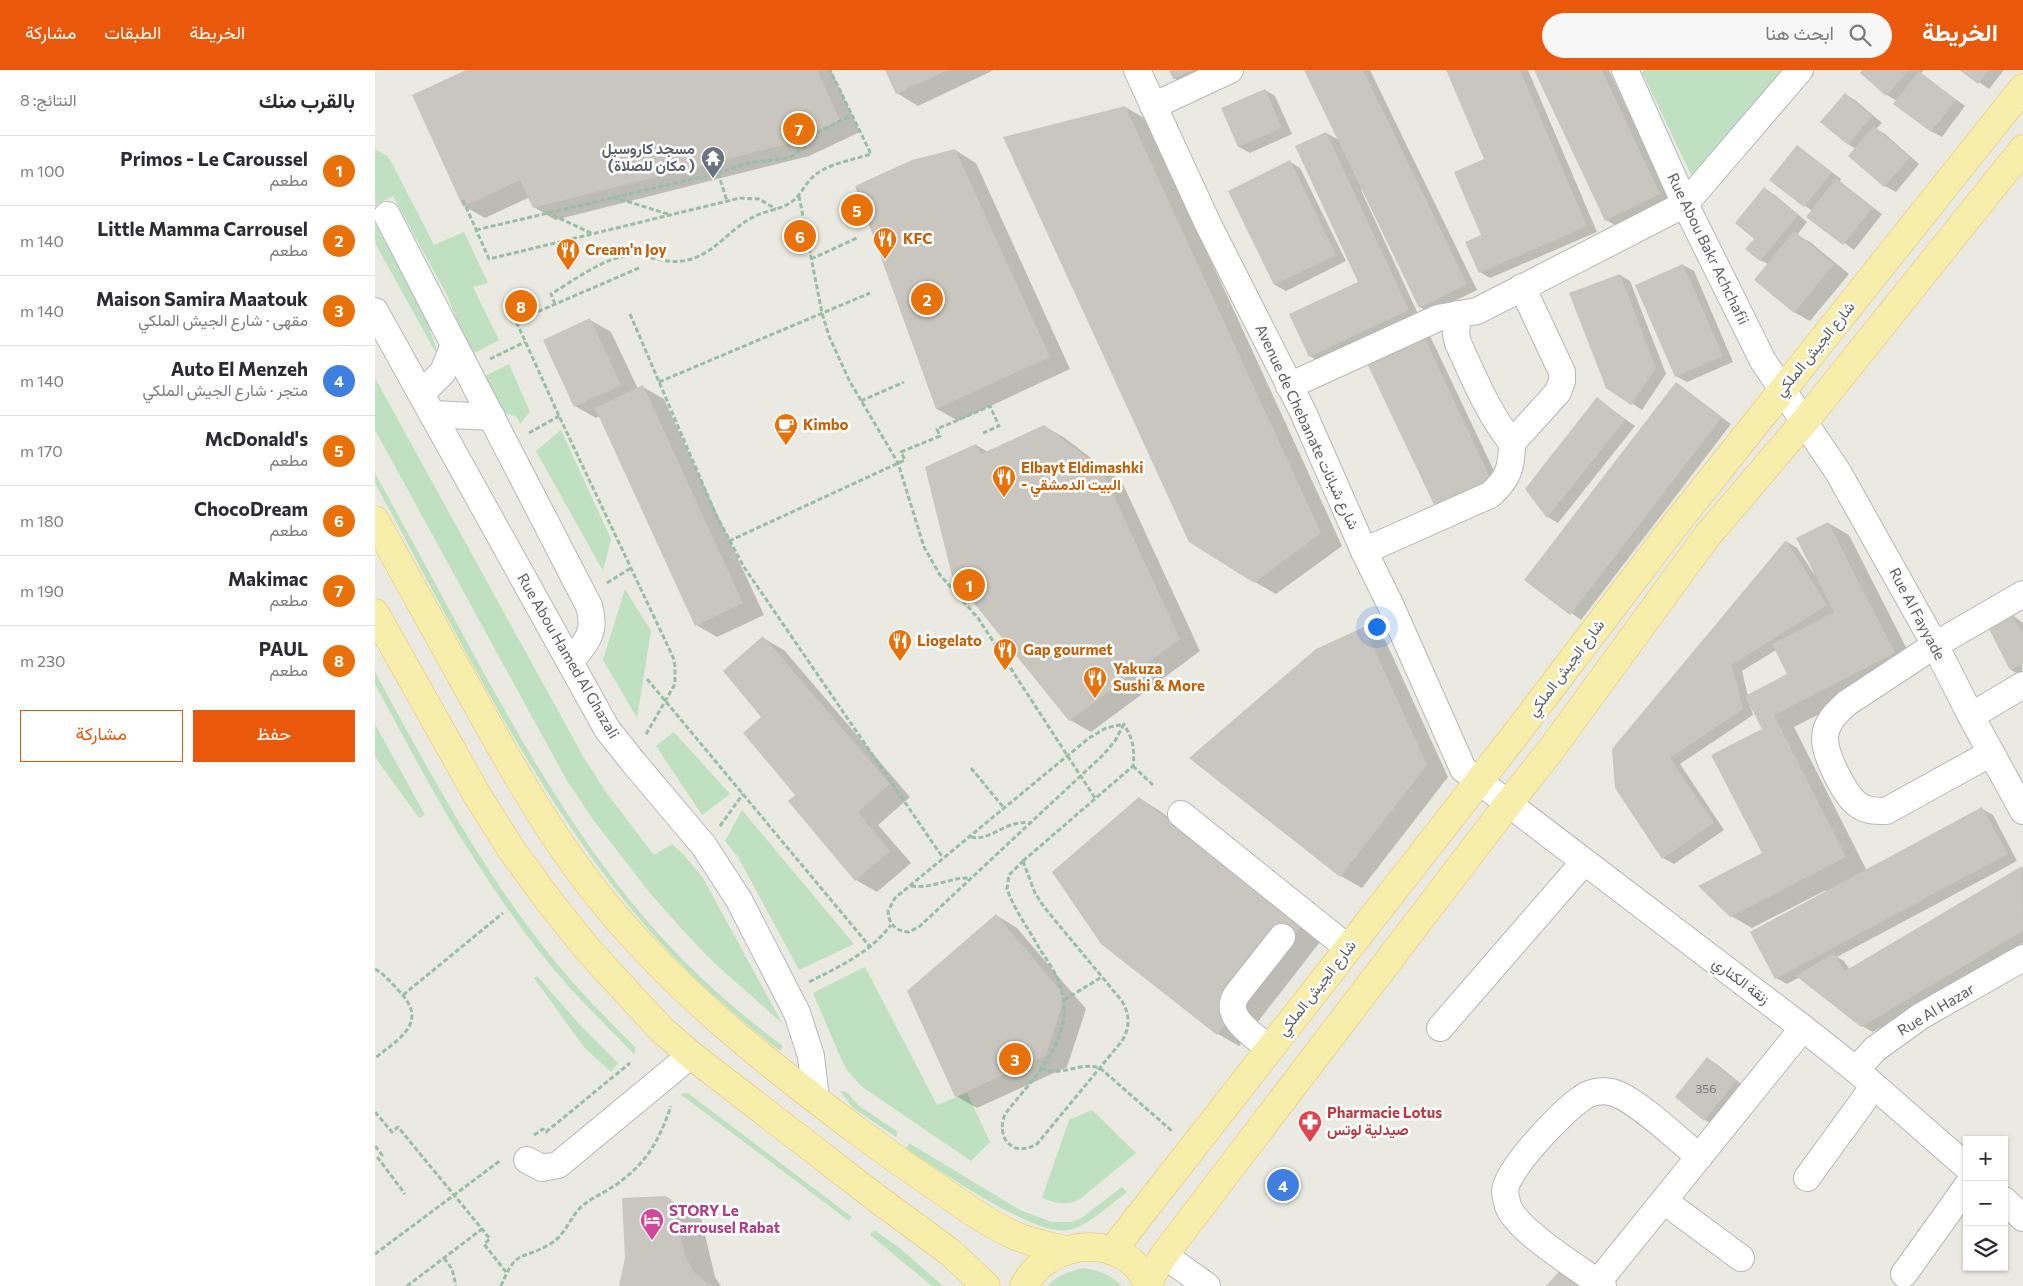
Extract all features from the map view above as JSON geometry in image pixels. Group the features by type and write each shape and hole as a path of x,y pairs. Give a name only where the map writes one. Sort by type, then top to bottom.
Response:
{"main road":[{"name":"شارع الجيش الملكي","path":"1112,1251 1675,525 2023,88"},
{"path":"1024,1286 1039,1265 1051,1256 1065,1250 1081,1247 1112,1251 1126,1259 1138,1270 1148,1284 1165,1255 1550,751 1707,536 1805,421 2023,149"},
{"path":"375,520 525,792 557,841 629,933 669,975 712,1015 888,1154 982,1218 1018,1237 1065,1250"},
{"path":"375,613 477,795 522,864 589,951 661,1028 691,1055 875,1197 933,1239 986,1286"}],"street":[{"name":"Avenue de Chebanate شارع شبانات","path":"1137,70 1208,224 1289,386 1390,604 1463,769 1508,804"},
{"path":"1153,106 1230,70"},
{"path":"1289,386 1438,318 1477,311 1685,204 1800,70"},
{"name":"Rue Abou Bakr Achchafii","path":"1628,71 1685,204 1763,361 1805,421"},
{"path":"387,215 589,606 592,616 590,634 586,643 570,662"},
{"path":"1364,551 1489,495 1503,484 1512,457 1513,443 1558,392 1562,381 1561,372 1521,288"},
{"name":"Rue Abou Hamed Al Ghazali","path":"375,311 607,729 634,764 704,846 739,900 797,1013 811,1056 816,1099"},
{"path":"1458,314 1456,334 1458,343 1486,403 1501,430 1513,443"},
{"path":"454,345 443,372 426,404 491,417"},
{"name":"Rue Al Fayyade","path":"1805,421 1843,481 1935,645 2023,811"},
{"path":"1991,753 1886,811 1874,811 1858,805 1849,797 1827,752 1825,737 1829,723 1836,713 1935,645 2023,594"},
{"path":"1971,716 2023,685"},
{"name":"زنقة الكناري","path":"1508,804 1803,1028 1865,1078 1963,1164"},
{"path":"1181,814 1348,948"},
{"path":"1440,1028 1584,862"},
{"path":"1270,1049 1238,1021 1232,1005 1237,994 1282,937"},
{"name":"Rue Al Hazar","path":"1807,1178 1865,1078 1875,1048 1921,1016 2023,958"},
{"path":"1699,1157 1631,1102 1610,1091 1597,1092 1583,1097 1564,1114 1536,1142 1518,1164 1505,1191 1508,1206 1516,1220 1533,1235 1601,1284 1699,1157 1803,1028"},
{"path":"527,1160 542,1168 558,1165 691,1055"},
{"path":"1903,1274 1963,1192"},
{"path":"1665,1201 1741,1258"},
{"path":"2008,1204 2023,1218"},
{"path":"1165,1255 1207,1286"}],"path":[{"path":"555,304 551,294 586,272 621,257 643,256 661,262 674,263 688,261 701,256 747,220 763,212 791,203 799,196 809,181 823,170 871,154 830,70"},
{"path":"476,230 718,173 748,163 789,158 799,154 819,132 852,115"},
{"path":"718,173 727,201"},
{"path":"799,196 822,313 838,359 898,463 918,531 931,561 940,575 978,618 1095,798"},
{"path":"612,197 673,215"},
{"path":"463,200 489,259 727,201 749,198 759,199 776,209"},
{"path":"546,212 594,234"},
{"path":"811,259 857,238"},
{"path":"639,268 516,321 673,656 675,684 649,729"},
{"path":"659,382 871,293"},
{"path":"630,314 704,488 729,541 760,593 943,858"},
{"path":"467,370 525,342"},
{"path":"861,401 904,382"},
{"path":"729,541 905,460 901,452 939,436 937,429 991,406 999,426 983,433"},
{"path":"531,432 559,416"},
{"path":"606,584 631,568"},
{"path":"601,575 608,589"},
{"path":"647,679 871,948"},
{"path":"1124,724 1109,749 915,930 902,931 891,924 888,911 890,904 910,886 1097,732 1115,725 1124,724"},
{"path":"1023,861 1035,893 1044,908 1122,1001 1129,1016 1127,1034 1100,1068 1037,1144 1030,1148 1021,1149 1012,1146 1005,1140 1002,1132 1002,1123 1005,1114 1052,1054 1061,1037 1065,1019 1064,1000 1059,982 1007,889 1009,875 1023,861 1133,766 1135,755 1133,744 1124,724"},
{"path":"640,732 644,739"},
{"path":"1133,766 1154,786"},
{"path":"971,768 1004,808"},
{"path":"714,833 743,794"},
{"path":"970,836 983,837 1013,823 1031,823"},
{"path":"910,886 927,887 956,879 971,878"},
{"path":"403,995 503,913"},
{"path":"805,984 858,957 871,948 891,924"},
{"path":"375,969 383,974 403,995 412,1011 409,1028 404,1035 375,1058"},
{"path":"1064,1000 1102,977"},
{"path":"1041,1068 1054,1072 1089,1066 1100,1068 1174,1132"},
{"path":"501,1286 509,1266 520,1256 551,1244 581,1207 621,1182 633,1171 657,1141 674,1099"},
{"path":"375,1112 392,1132 398,1127 482,1229 490,1239 484,1244 506,1273"},
{"path":"375,1146 382,1155 377,1158 405,1194"},
{"path":"407,1286 482,1229"},
{"path":"444,1258 452,1269 457,1286"}],"green space":[{"path":"1645,70 1787,70 1694,181 1642,72"},
{"path":"375,149 387,156 393,165 434,245 464,232 488,283 473,287 499,340 471,355 447,295 393,196 375,205"},
{"path":"375,223 425,315 441,362 375,243"},
{"path":"509,364 530,412 520,424 517,417 494,409 479,379"},
{"path":"375,378 584,758 606,792 654,855 672,844 703,878 782,1023 712,961 649,892 592,818 566,779 375,430"},
{"path":"561,430 611,539 603,571 536,451"},
{"path":"375,473 516,730 585,840 610,875 665,941 721,996 783,1046 780,1051 723,1004 687,971 653,935 598,866 528,761 496,706 375,483"},
{"path":"625,589 651,631 637,718 603,660"},
{"path":"375,672 459,823 506,895 531,931 567,976 636,1048 634,1054 557,973 497,893 461,839 423,773 375,684"},
{"path":"375,724 425,815 419,818 375,757"},
{"path":"674,732 730,794 702,815 656,746"},
{"path":"742,810 854,944 799,970 738,857 725,841"},
{"path":"865,967 937,1105 967,1093 990,1142 971,1161 861,1086 842,1061 813,993"},
{"path":"537,976 580,1025 618,1063 611,1072 584,1047 534,978"},
{"path":"840,1091 847,1092 858,1105 898,1132 896,1137 853,1108"},
{"path":"688,1093 852,1217 849,1221 680,1094"},
{"path":"1092,1110 1136,1153 1080,1199 1070,1203 1061,1203 1042,1198 1069,1120"},
{"path":"909,1143 1020,1210 1052,1222 1071,1222 1080,1219 1122,1187 1127,1192 1099,1214 1076,1228 1069,1230 1053,1229 1033,1223 986,1200 906,1149"},
{"path":"874,1230 901,1249 943,1286 932,1286 870,1235"},
{"path":"1082,1268 1103,1273 1113,1278 1122,1286 1048,1286 1059,1277"}],"building":[{"path":"466,70 817,70 840,120 787,144 533,208 520,180 463,207 412,95"},
{"path":"885,70 948,70 896,94"},
{"path":"1169,70 1193,70 1173,79"},
{"path":"1304,70 1363,70 1467,284 1419,308"},
{"path":"1446,70 1520,70 1587,226 1479,273 1465,242 1481,235 1454,172 1484,159"},
{"path":"1534,70 1602,70 1660,194 1605,221"},
{"path":"1862,70 1909,70 1886,96 1860,73"},
{"path":"1959,70 1989,70 1978,84"},
{"path":"1919,71 1956,100 1931,132 1893,104"},
{"path":"1265,89 1282,128 1238,147 1221,108"},
{"path":"1845,93 1872,116 1848,145 1820,122"},
{"path":"1125,106 1321,533 1254,583 1189,542 1003,137"},
{"path":"1874,126 1910,157 1884,187 1848,156"},
{"path":"1326,132 1409,310 1309,357 1289,314 1358,282 1295,146"},
{"path":"1797,145 1832,172 1804,207 1769,180"},
{"path":"955,149 1050,357 936,409 855,186 912,160"},
{"path":"1290,160 1336,255 1274,285 1228,191"},
{"path":"1836,178 1873,207 1843,245 1806,217"},
{"path":"1764,187 1798,215 1760,261 1745,249 1754,239 1735,223"},
{"path":"1794,231 1834,264 1794,313 1754,280"},
{"path":"1683,264 1723,356 1675,377 1635,285"},
{"path":"1620,274 1656,368 1631,405 1606,388 1569,293"},
{"path":"590,318 621,385 574,407 543,340"},
{"path":"1421,330 1493,484 1437,511 1364,357"},
{"path":"1676,382 1722,417 1570,615 1524,580"},
{"path":"643,385 743,603 695,626 595,408"},
{"path":"1597,397 1625,420 1547,518 1525,489"},
{"path":"1044,425 1101,468 1180,639 1069,721 952,576 925,467 976,444 981,454"},
{"path":"1828,522 1895,653 1774,715 1846,857 1730,917 1698,886 1762,853 1711,755 1762,729 1745,696 1787,674 1772,644 1834,612 1796,538"},
{"path":"1786,540 1827,605 1732,665 1743,709 1670,758 1714,823 1662,859 1615,788 1612,749"},
{"path":"2011,612 2023,635 2023,664 2010,670 1987,625"},
{"path":"1364,627 1427,765 1340,877 1189,758 1316,649"},
{"path":"763,636 890,784 858,812 890,851 855,881 788,801 795,795 743,733 761,717 723,671"},
{"path":"1139,797 1302,925 1217,1035 1101,944 1052,872"},
{"path":"1982,807 2008,854 1775,979 1750,932"},
{"path":"2022,866 2023,931 1861,1027 1796,976 1834,953 1845,971"},
{"path":"996,914 1065,996 1046,1055 955,1097 907,991"},
{"path":"1707,1057 1736,1081 1704,1121 1675,1097"},
{"name":"STORY Le Carrousel Rabat","path":"665,1196 671,1199 686,1258 694,1272 711,1286 619,1286 625,1258 622,1198"},
{"path":"1560,1270 1579,1286 1546,1286"}],"place":[{"name":"Makimac","path":"799,129"},
{"name":"مسجد كاروسيل (مكان للصلاة )","path":"713,179"},
{"name":"McDonald's","path":"857,210"},
{"name":"ChocoDream","path":"800,236"},
{"name":"KFC","path":"885,260"},
{"name":"Cream'n Joy","path":"568,271"},
{"name":"Little Mamma Carrousel","path":"927,299"},
{"name":"PAUL","path":"521,306"},
{"name":"Kimbo","path":"786,446"},
{"name":"Elbayt Eldimashki - البيت الدمشقي","path":"1004,498"},
{"name":"Primos - Le Caroussel","path":"969,585"},
{"name":"Liogelato","path":"900,662"},
{"name":"Gap gourmet","path":"1005,671"},
{"name":"Yakuza Sushi & More","path":"1095,699"},
{"name":"Maison Samira Maatouk","path":"1015,1059"},
{"name":"Pharmacie Lotus صيدلية لوتس","path":"1310,1143"},
{"name":"Auto El Menzeh","path":"1283,1185"},
{"name":"STORY Le Carrousel Rabat","path":"652,1241"}]}
